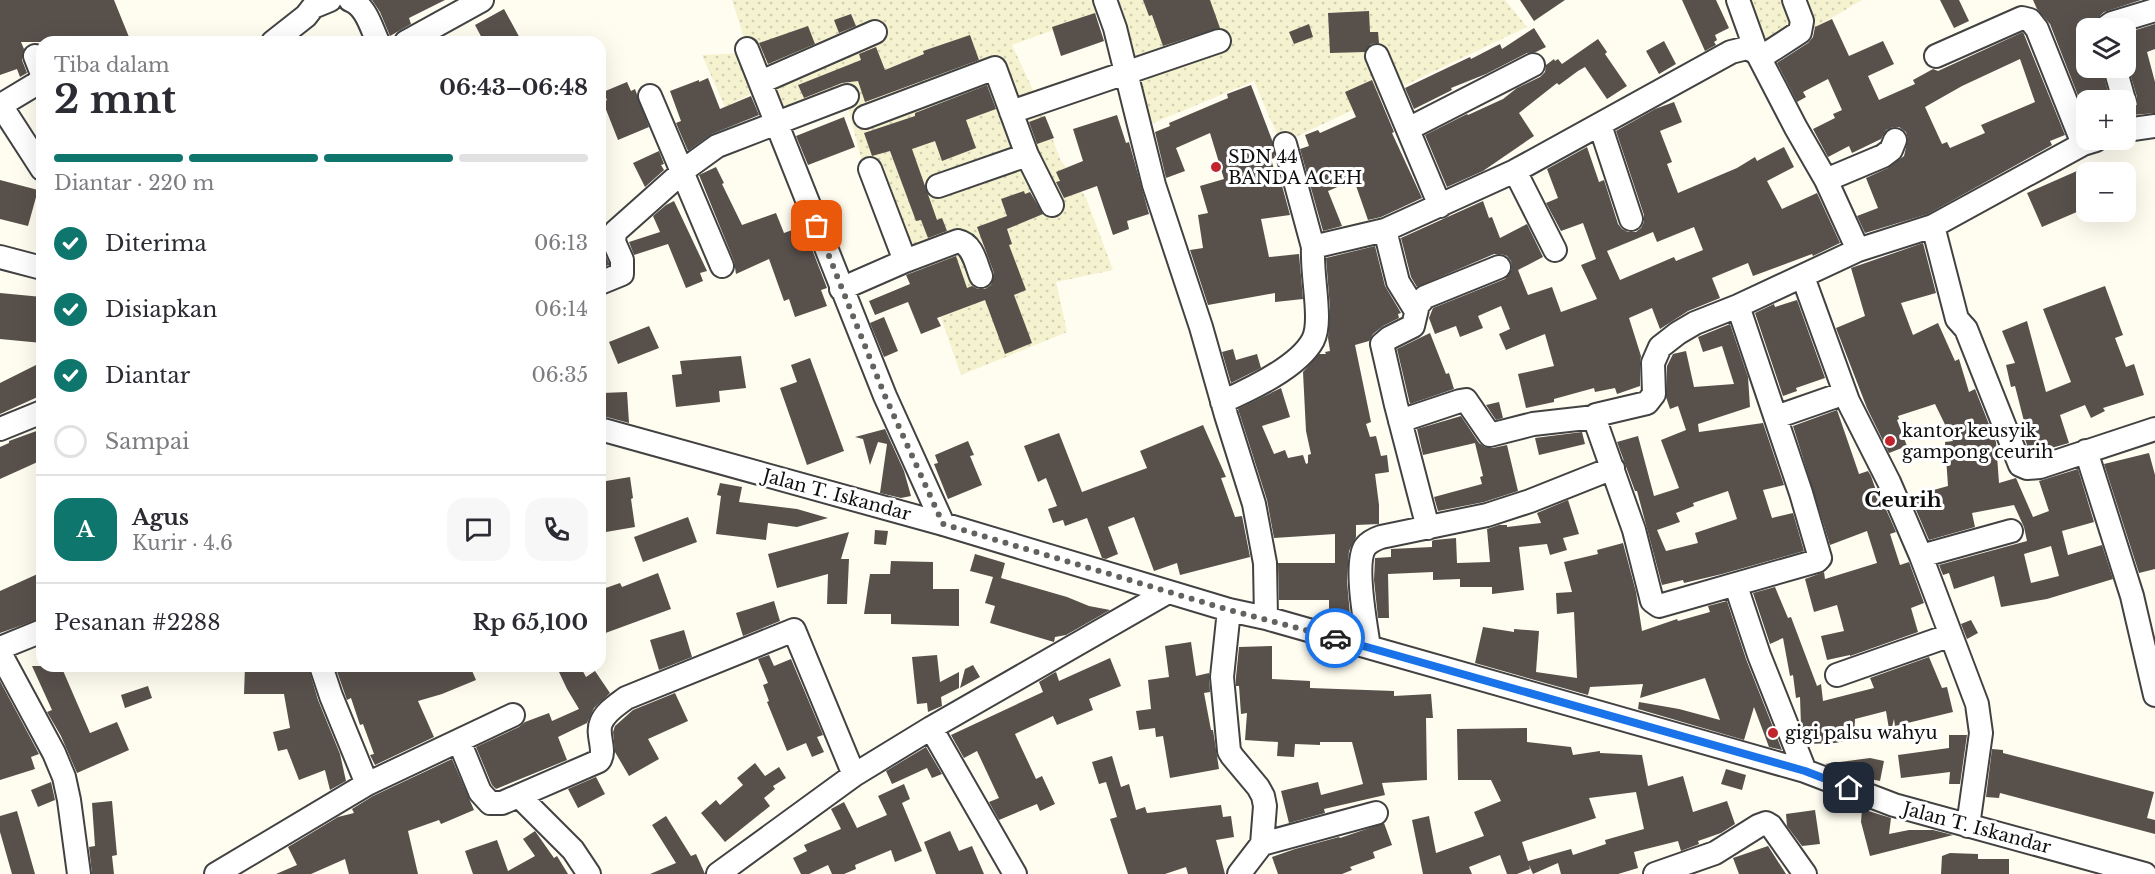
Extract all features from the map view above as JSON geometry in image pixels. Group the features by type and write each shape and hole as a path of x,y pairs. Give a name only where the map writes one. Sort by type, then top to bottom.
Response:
{"street":[{"path":"278,36 301,8 313,7 330,0"},
{"path":"350,0 363,9 375,36"},
{"path":"417,36 482,0"},
{"path":"1105,0 1115,27 1154,185 1201,327 1254,504 1266,563 1266,618"},
{"path":"1738,0 1758,55 1826,180 1858,250"},
{"path":"1758,55 1800,32 1802,21 1794,0"},
{"path":"2129,18 2155,10"},
{"path":"1936,56 2022,18 2030,20 2037,29 2076,112"},
{"path":"761,82 875,32"},
{"path":"1011,112 1219,41"},
{"path":"1313,247 1385,230 1440,206 1515,171 1731,52 1747,48 1758,55"},
{"path":"747,49 885,396 943,524"},
{"path":"1377,56 1440,206"},
{"path":"1408,129 1533,65"},
{"path":"865,117 994,68 1027,154 1052,205"},
{"path":"36,84 1,104 36,159"},
{"path":"650,96 722,266"},
{"path":"606,281 622,274 622,260 614,242 615,232 682,172 717,146 847,96"},
{"path":"1600,125 1631,219"},
{"path":"2136,128 2155,126"},
{"path":"1826,180 1883,156 1891,150 1894,140"},
{"path":"1222,402 1263,383 1307,349 1314,338 1317,318 1313,247 1285,144"},
{"path":"1400,421 1466,400 1490,435 1533,424 1595,417 1598,414 1647,403 1654,393 1653,363 1660,347 1695,322 1738,306 1858,250 1933,226 2076,149"},
{"path":"938,186 1027,154"},
{"path":"870,169 905,261"},
{"path":"1515,171 1555,250"},
{"path":"1933,226 1957,319 1966,328 2020,465 2035,468 2155,429"},
{"path":"1385,230 1398,282 1416,311"},
{"path":"841,289 958,241 969,248 981,276"},
{"path":"0,257 36,266"},
{"path":"1428,528 1382,344 1413,326 1418,305 1425,297 1499,267"},
{"path":"1803,276 1845,393 1889,482 1921,556 1977,704 1981,733 1968,826"},
{"path":"1595,417 1634,530 1652,601 1659,606 1736,586 1817,561 1820,558 1738,306"},
{"path":"1776,417 1845,393"},
{"path":"0,429 36,414"},
{"name":"Jalan T. Iskandar","path":"606,431 943,524 1229,610 1266,618 1805,771 1894,805 2145,874"},
{"path":"2086,451 2132,596 2155,695"},
{"path":"1369,647 1360,591 1363,550 1368,544 1381,537 1487,515 1530,501 1613,468"},
{"path":"1921,556 2011,531"},
{"path":"1736,586 1805,771"},
{"path":"718,874 854,776 931,728 1168,592"},
{"path":"1229,610 1222,677 1230,751 1263,796 1265,806 1262,844 1239,874"},
{"path":"459,741 480,792 490,802 502,803 599,761 602,755 600,724 605,716 626,698 791,630 797,632 854,776"},
{"path":"0,648 36,633"},
{"path":"1837,675 1951,635"},
{"path":"0,652 54,753 64,777 79,874"},
{"path":"323,672 367,784"},
{"path":"216,874 367,784 513,715"},
{"path":"931,728 1016,874"},
{"path":"519,796 573,850 589,874"},
{"path":"1262,844 1376,813"},
{"path":"1655,874 1715,852 1758,825 1766,823 1771,826 1805,874"}],"shaded area":[{"path":"732,0 1505,0 1527,27 1281,144 1254,81 1139,129 1106,11 1012,45 1039,103 1060,159 1086,198 1113,270 1056,282 1067,332 961,375 921,261 901,253 864,170 847,103 776,122 759,90 725,107 702,55 749,53"},
{"path":"1734,0 1862,0 1755,63"}],"building":[{"path":"0,0 114,0 129,36 36,36 36,42 21,42 24,49 22,60 27,73 20,77 17,69 0,75"},
{"path":"372,0 445,0 409,18 411,24 390,36"},
{"path":"1143,0 1210,0 1220,28 1163,46 1152,15 1149,16"},
{"path":"1520,0 1565,0 1534,21"},
{"path":"1682,0 1716,0 1729,28 1715,35 1716,45 1705,51"},
{"path":"1940,0 1959,0 1969,21 1954,28"},
{"path":"2033,0 2141,0 2104,12 2097,18 2076,18 2076,78 2104,78 2108,90 2076,90 2050,24 2037,9"},
{"path":"504,9 519,36 481,36 475,25"},
{"path":"1369,11 1370,32 1378,32 1379,43 1371,44 1365,52 1330,53 1328,13"},
{"path":"1095,13 1104,41 1061,56 1052,27"},
{"path":"851,14 856,26 839,33 834,20"},
{"path":"1832,19 1849,56 1883,41 1894,64 1868,76 1879,100 1915,84 1913,80 1933,69 1938,71 2023,32 2065,135 2050,141 2052,145 1928,214 1865,233 1857,216 1878,208 1866,178 1888,168 1904,156 1908,139 1906,132 1899,127 1893,127 1886,130 1881,139 1852,153 1849,146 1828,157 1813,129 1835,118 1833,114 1842,110 1828,79 1803,92 1806,97 1797,102 1777,63 1808,43 1813,37 1815,27","holes":["2020,59 2035,102 1981,125 1985,133 1950,148 1947,142 1942,144 1925,107 1962,86"]},
{"path":"1309,24 1313,37 1294,44 1289,32"},
{"path":"2155,24 2155,49 2147,52 2155,82 2155,113 2136,115 2137,97 2131,78 2136,78 2136,30"},
{"path":"808,26 815,44 768,64 759,43"},
{"path":"1534,28 1546,47 1527,53 1486,74 1451,88 1452,90 1414,109 1405,88 1500,44 1502,49"},
{"path":"970,35 979,60 865,102 858,81 842,83 804,98 798,85 861,60 859,54 876,47 885,70 924,54 923,51"},
{"path":"1598,39 1607,52 1605,54 1627,86 1607,99 1585,67 1559,85 1557,83 1519,113 1534,136 1483,171 1447,187 1425,135 1503,99 1517,88 1540,77 1545,72 1546,65 1554,59 1555,61 1558,59 1562,64"},
{"path":"1664,41 1676,64 1659,74 1646,51"},
{"path":"708,78 720,109 751,96 759,115 712,134 688,151 676,123 681,121 670,91"},
{"path":"1372,80 1394,132 1392,133 1422,198 1381,217 1368,220 1354,180 1328,191 1342,226 1323,231 1300,149 1309,146 1305,135 1318,130 1320,133 1356,117 1345,92"},
{"path":"627,82 631,91 635,89 649,127 618,140 606,110 606,91"},
{"path":"987,85 996,109 966,120 976,148 942,161 935,141 912,149 937,220 942,218 947,231 928,238 921,220 916,221 890,151 872,156 864,133 915,116 915,113"},
{"path":"1251,85 1272,140 1275,158 1271,159 1278,183 1281,182 1290,215 1261,219 1269,257 1299,254 1303,299 1275,302 1275,293 1208,305 1190,250 1203,248 1198,215 1208,213 1200,186 1224,179 1210,133 1176,148 1185,171 1166,178 1155,132 1170,126 1169,123 1228,98 1227,94"},
{"path":"1674,102 1682,122 1660,131 1672,162 1667,164 1678,193 1737,168 1755,157 1757,161 1784,147 1794,167 1767,181 1782,209 1817,193 1840,243 1813,256 1812,254 1753,276 1748,263 1712,278 1720,298 1688,311 1660,329 1652,308 1629,318 1641,356 1640,386 1617,394 1615,388 1595,392 1594,388 1554,399 1554,402 1526,408 1518,374 1554,366 1545,334 1506,350 1499,334 1510,329 1501,306 1478,316 1483,328 1460,337 1456,326 1435,334 1429,318 1433,308 1505,279 1512,269 1511,261 1507,256 1494,254 1417,287 1411,277 1401,238 1483,201 1500,238 1527,224 1543,257 1518,270 1528,295 1552,287 1561,312 1597,299 1581,265 1596,259 1583,223 1561,231 1546,203 1558,198 1547,169 1587,147 1599,182 1604,180 1618,224 1628,232 1636,232 1644,222 1644,215 1616,131 1655,109","holes":["1694,227 1703,250 1676,261 1674,257 1620,280 1607,251 1653,232 1657,242"]},
{"path":"1117,115 1126,143 1129,142 1149,214 1127,221 1129,229 1113,235 1097,186 1064,198 1056,182 1060,181 1056,172 1083,161 1073,129"},
{"path":"1045,116 1054,138 1037,144 1029,122"},
{"path":"844,117 855,147 808,165 796,136"},
{"path":"659,151 664,170 645,187 633,163"},
{"path":"716,167 742,225 776,213 784,233 803,226 827,288 821,290 827,306 795,317 789,299 784,301 769,259 736,274 734,261 699,175"},
{"path":"2076,171 2076,212 2042,227 2027,193"},
{"path":"0,180 36,189 28,226 0,219"},
{"path":"1024,191 1025,194 1030,192 1043,214 1007,229 1012,244 1009,245 1026,290 1014,295 1032,343 1005,354 985,300 937,318 941,326 921,334 908,302 875,315 869,301 910,284 906,275 956,256 967,288 972,286 985,289 991,285 994,273 977,227 1007,216 1001,199"},
{"path":"674,201 707,271 700,273 703,281 686,288 668,244 634,255 629,242 660,232 653,216"},
{"path":"1923,243 1936,293 1901,303 1913,335 1938,323 1955,361 1959,359 1969,392 1975,389 1996,442 1999,483 2016,478 2033,517 2049,511 2039,481 2078,469 2094,522 2062,531 2068,555 2102,545 2113,579 2047,599 2001,607 1994,576 1954,589 1949,573 1943,575 1939,565 2027,541 2024,527 2014,505 1972,513 1975,527 1929,540 1913,503 1932,497 1930,491 1948,486 1945,442 1953,441 1935,404 1898,416 1897,420 1907,446 1889,453 1867,408 1836,328 1865,316 1851,268","holes":["2051,546 2059,576 2031,583 2024,554"]},
{"path":"1375,246 1385,286 1401,313 1398,314 1399,318 1373,334 1369,341 1355,345 1371,422 1366,424 1370,437 1376,436 1381,456 1387,455 1389,472 1375,474 1379,524 1356,525 1356,537 1349,551 1347,581 1350,615 1329,615 1329,600 1279,600 1278,563 1335,563 1335,534 1274,538 1267,500 1238,409 1281,388 1290,417 1262,426 1274,454 1285,450 1288,458 1303,455 1306,464 1308,463 1308,455 1311,454 1306,431 1303,372 1319,354 1326,354 1325,352 1330,351 1328,338 1330,308 1326,258"},
{"path":"2105,286 2123,335 2115,338 2126,367 2134,364 2144,395 2103,408 2105,411 2091,418 2085,405 2060,415 2069,443 2030,454 2022,430 2026,429 2015,386 2011,387 2006,365 2015,363 2002,331 2027,321 2046,392 2071,382 2043,309"},
{"path":"0,293 36,296 36,342 0,339"},
{"path":"1797,300 1825,378 1796,388 1797,391 1783,396 1755,313 1774,304 1775,307"},
{"path":"884,317 898,351 884,357 870,323"},
{"path":"1730,324 1748,377 1750,407 1698,424 1699,432 1763,423 1784,485 1763,490 1772,518 1793,513 1804,551 1722,574 1684,583 1683,580 1662,585 1637,491 1635,491 1617,442 1638,436 1654,496 1679,488 1661,440 1686,430 1678,406 1670,409 1666,397 1667,366 1673,354 1686,351 1694,387 1734,384 1722,346 1703,352 1698,337","holes":["1728,491 1737,519 1695,533 1698,543 1666,551 1657,530 1680,522 1676,513 1694,506 1693,503"]},
{"path":"649,326 659,348 618,364 609,342"},
{"path":"1430,333 1454,389 1410,404 1397,349"},
{"path":"1233,349 1236,360 1257,354 1261,368 1231,383 1222,352"},
{"path":"741,356 746,388 719,391 720,402 676,407 672,375 682,374 680,361"},
{"path":"810,358 844,451 807,465 780,388 797,382 791,365"},
{"path":"36,365 36,398 0,414 0,383"},
{"path":"627,392 629,423 606,417 606,393"},
{"path":"1499,402 1503,418 1496,420 1486,405"},
{"path":"1837,410 1859,474 1868,471 1896,532 1890,534 1900,565 1909,562 1924,603 1911,608 1918,632 1850,656 1827,660 1821,636 1844,631 1837,605 1814,612 1805,579 1824,572 1825,579 1877,563 1867,531 1830,545 1793,426"},
{"path":"1461,416 1479,443 1485,447 1507,445 1518,491 1484,502 1438,511 1434,497 1482,484 1480,477 1483,476 1475,443 1423,455 1417,429"},
{"path":"1203,425 1226,477 1221,478 1235,517 1242,516 1250,557 1180,575 1177,563 1154,571 1134,517 1108,527 1118,554 1106,559 1102,558 1087,518 1065,526 1063,520 1053,523 1048,509 1057,506 1046,478 1038,482 1024,446 1059,433 1082,492 1147,468 1140,451"},
{"path":"885,429 904,471 911,496 901,498 880,493 887,444 878,442 870,465 863,439 855,437"},
{"path":"36,431 36,463 0,479 0,447 9,441"},
{"path":"1582,432 1585,444 1539,455 1535,438"},
{"path":"968,441 974,455 970,456 982,485 948,499 934,464 938,463 935,455"},
{"path":"2149,453 2155,475 2155,569 2139,573 2104,464"},
{"path":"630,477 635,527 606,532 606,481"},
{"path":"720,483 742,487 739,502 797,509 828,518 797,527 768,523 766,540 716,534 721,496 717,495"},
{"path":"1568,500 1579,534 1563,538 1567,550 1550,555 1547,544 1519,547 1524,590 1492,594 1492,587 1460,587 1460,579 1433,580 1433,572 1388,574 1389,618 1378,618 1374,580 1375,558 1391,557 1391,549 1432,547 1434,540 1456,538 1457,563 1490,562 1487,529 1499,525 1507,525 1507,527 1541,523 1537,513"},
{"path":"688,517 697,542 643,562 634,537"},
{"path":"875,530 888,531 886,545 874,544"},
{"path":"849,532 841,559 849,559 847,604 827,604 828,574 777,588 768,554"},
{"path":"1623,543 1636,592 1642,631 1677,619 1678,621 1710,612 1708,606 1727,601 1746,659 1782,750 1769,747 1754,707 1744,740 1638,709 1639,702 1679,709 1720,720 1705,678 1640,698 1643,684 1590,687 1588,695 1475,663 1483,627 1514,632 1514,629 1539,631 1536,672 1577,678 1574,612 1557,614 1556,593 1572,592 1564,562 1598,554 1597,550"},
{"path":"975,554 1005,563 1001,578 1067,597 1089,606 1110,610 1066,635 1055,637 1054,642 990,623 995,606 985,603 993,577 970,571"},
{"path":"891,561 933,562 933,589 959,589 959,626 891,624 891,614 864,614 870,574 890,574"},
{"path":"658,573 671,609 606,633 606,588 620,583 622,587"},
{"path":"36,575 36,620 0,633 0,591"},
{"path":"1775,587 1788,618 1791,617 1817,686 1821,684 1823,701 1874,688 1870,678 1929,657 1942,688 1947,687 1953,712 1895,726 1894,719 1890,735 1886,711 1855,719 1854,739 1835,743 1809,744 1801,725 1800,697 1796,698 1793,675 1790,676 1783,638 1770,644 1753,593"},
{"path":"774,601 780,621 743,636 736,613"},
{"path":"1971,620 1978,633 1967,639 1961,624"},
{"path":"684,630 692,657 659,670 650,640"},
{"path":"1191,642 1196,676 1209,673 1210,692 1204,693 1219,769 1170,778 1163,736 1156,737 1155,728 1139,730 1136,711 1151,709 1148,680 1169,677 1165,646"},
{"path":"1272,646 1272,679 1310,681 1310,688 1394,691 1394,696 1431,694 1433,718 1426,718 1427,780 1382,783 1385,795 1324,809 1325,813 1289,823 1281,791 1318,782 1321,795 1363,784 1352,742 1320,742 1320,745 1295,744 1294,757 1277,756 1278,742 1245,740 1247,713 1241,714 1239,686 1236,686 1239,647"},
{"path":"769,655 774,666 791,659 823,735 817,737 824,752 812,757 806,743 787,751 767,702 769,701 763,685 768,683 758,659"},
{"path":"937,655 940,682 959,672 959,688 941,697 942,706 928,712 927,703 917,704 912,657"},
{"path":"1110,658 1121,686 1089,699 1093,710 1057,725 1053,716 1015,734 1036,779 1042,776 1055,804 1040,811 1037,804 999,820 989,802 999,798 977,751 964,758 951,735 1043,692 1039,682 1056,672 1059,681"},
{"path":"973,665 980,677 960,688 965,669"},
{"path":"32,666 36,666 36,672 64,672 90,733 117,722 129,750 77,773 61,736 47,712 52,710"},
{"path":"245,672 310,672 318,700 340,754 346,781 330,790 325,770 299,780 287,749 278,751 273,732 290,728 284,694 244,694"},
{"path":"337,672 473,672 476,680 418,701 434,737 375,765 370,755 374,754 363,724 360,725 351,698 347,700"},
{"path":"559,672 583,672 586,677 596,672 610,693 594,708 587,723 558,737 567,760 496,789 492,785 476,747 525,722 549,713 552,721 579,709"},
{"path":"0,681 39,754 31,757 35,769 0,780"},
{"path":"148,686 152,698 125,708 121,695"},
{"path":"675,693 688,721 648,739 659,759 629,776 615,752 613,732 615,726 633,710"},
{"path":"1527,728 1527,742 1571,747 1573,755 1600,751 1600,753 1642,755 1648,786 1683,776 1693,812 1727,801 1735,824 1681,851 1678,841 1634,852 1638,868 1618,874 1561,874 1558,863 1533,874 1529,865 1530,869 1517,874 1507,874 1500,855 1469,867 1472,874 1423,874 1412,820 1429,816 1436,853 1484,836 1474,812 1501,801 1491,780 1458,780 1457,729","holes":["1636,792 1644,829 1605,840 1606,844 1573,855 1571,849 1528,861 1522,842 1596,818 1589,798"]},
{"path":"1949,735 1967,735 1960,784 1949,784 1950,772 1901,778 1898,755 1949,748"},
{"path":"926,747 942,774 932,778 927,768 892,784 886,771"},
{"path":"1992,749 2003,750 2003,753 2154,792 2147,818 2155,820 2155,834 2000,793 1999,798 1986,797"},
{"path":"1112,756 1121,787 1129,784 1136,810 1145,807 1147,813 1221,805 1223,817 1231,816 1234,837 1216,840 1225,874 1188,874 1186,867 1165,874 1128,874 1110,819 1117,817 1106,782 1099,784 1092,762"},
{"path":"1870,758 1884,761 1880,781 1852,775 1825,764"},
{"path":"452,759 474,810 441,824 439,820 408,831 418,874 349,874 345,859 311,874 276,874 297,865 288,847 338,817 354,813 352,809 373,796"},
{"path":"755,763 765,776 779,767 786,778 773,786 775,789 764,798 770,806 725,842 701,813 716,800 720,805 743,785 737,778"},
{"path":"1726,769 1746,775 1742,790 1721,784"},
{"path":"596,777 605,794 578,808 568,789"},
{"path":"51,782 55,800 38,807 31,790"},
{"path":"904,784 910,799 902,803 922,851 895,862 891,850 855,865 856,869 844,874 832,874 828,865 809,874 801,874 793,858 807,851 804,845 841,829 831,809 844,802 857,828 887,815 878,796"},
{"path":"112,801 117,855 112,856 114,874 92,874 89,847 95,846 92,803"},
{"path":"1862,809 1891,818 1889,834 1909,830 1933,830 1953,835 1870,856 1861,822"},
{"path":"1815,810 1820,844 1802,846 1787,826 1786,814"},
{"path":"17,811 35,874 12,874 0,832 0,816"},
{"path":"666,816 691,856 696,854 705,874 650,874 676,863 652,825"},
{"path":"1384,823 1392,845 1373,852 1375,858 1350,867 1352,870 1342,874 1278,874 1272,857"},
{"path":"535,831 554,858 557,856 568,874 473,874 465,851 497,840 508,871 535,856 523,839"},
{"path":"950,831 959,851 972,846 984,874 936,874 924,842"},
{"path":"1768,846 1786,874 1739,874 1733,858"},
{"path":"1950,853 1978,854 1978,859 2009,859 2009,874 1941,874 1942,856"}],"way so far":[{"path":"817,226 885,396 943,524 1229,610 1335,638"}],"place":[{"name":"SDN 44 BANDA ACEH","path":"1216,167"},
{"name":"kantor keusyik gampong ceurih","path":"1890,441"},
{"name":"gigi palsu wahyu","path":"1773,733"}],"district":[{"name":"Ceurih","path":"1903,500"}],"route":[{"path":"1335,638 1805,771 1849,788"}]}
